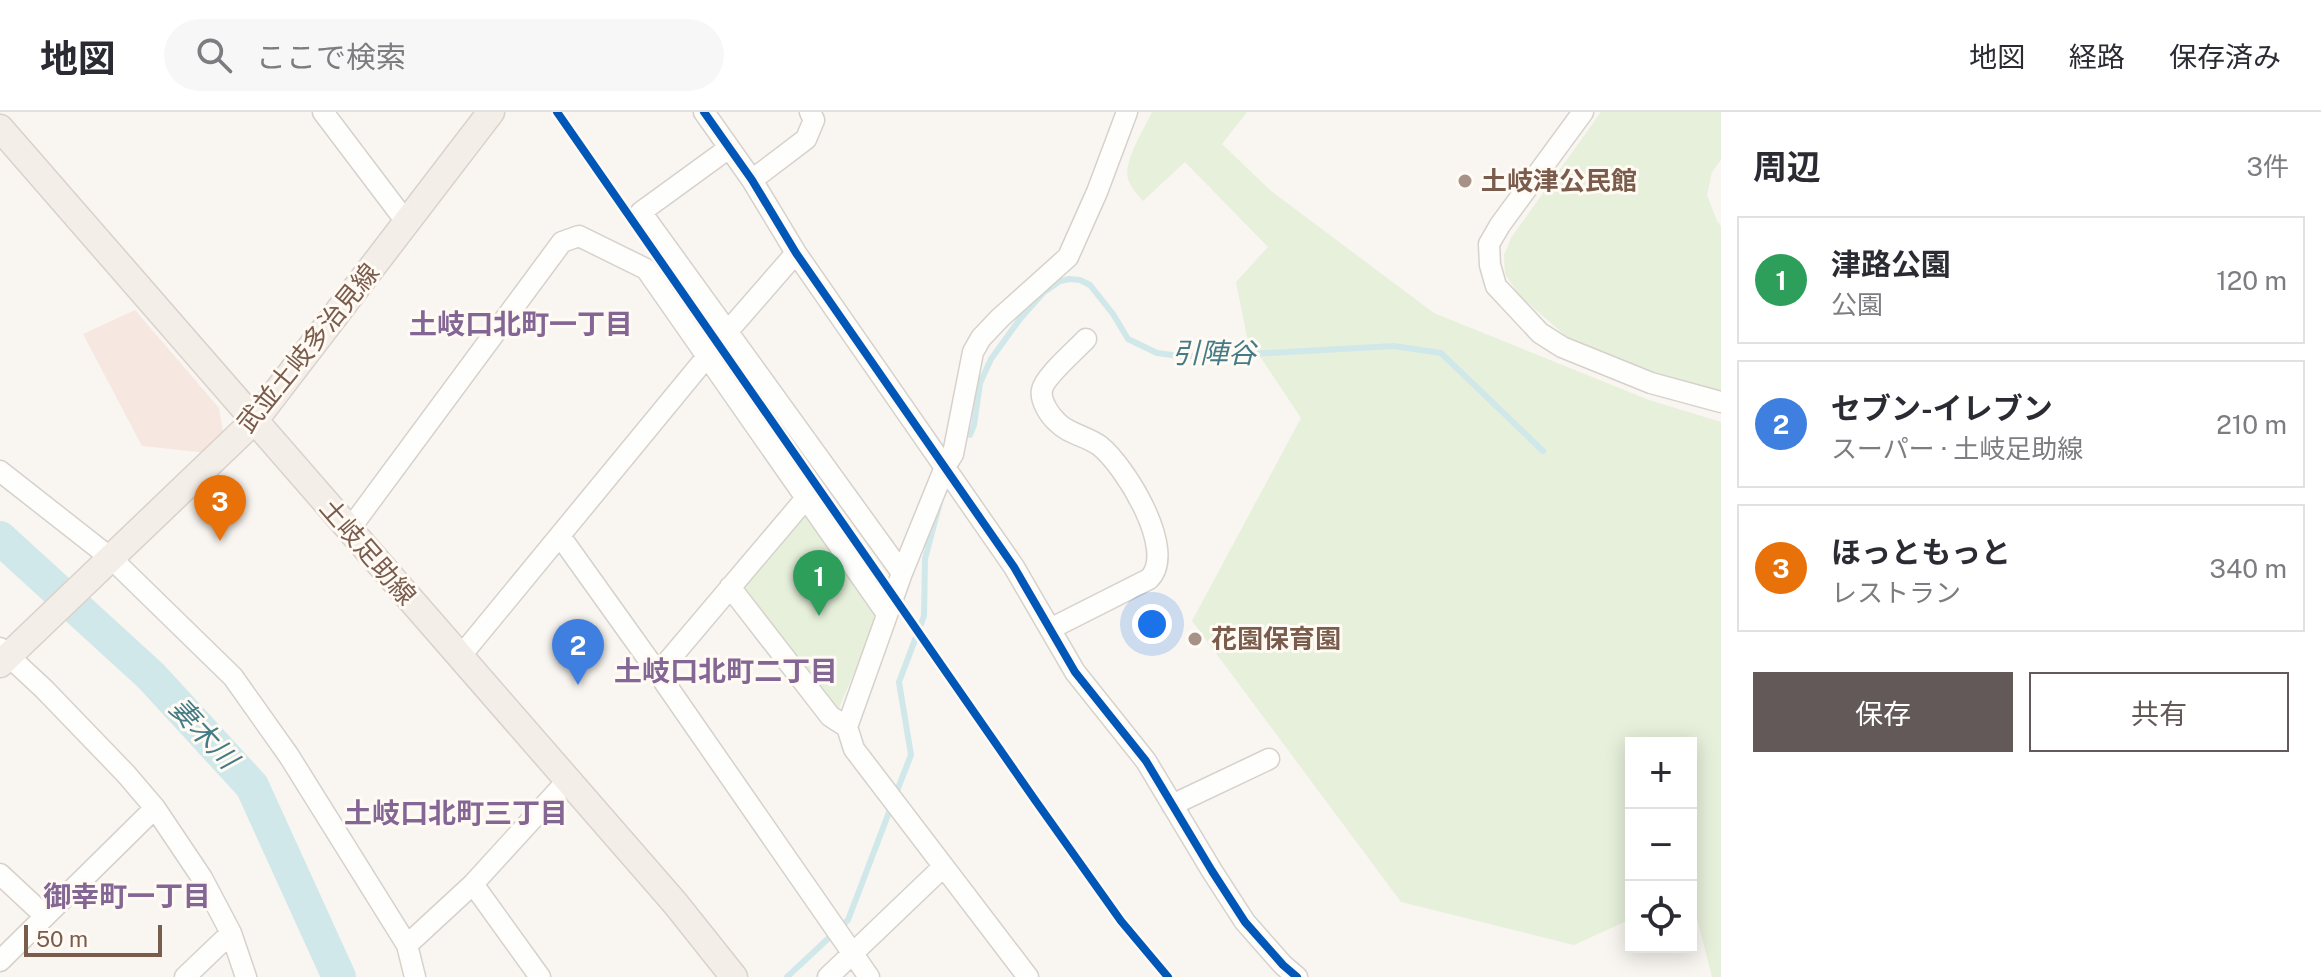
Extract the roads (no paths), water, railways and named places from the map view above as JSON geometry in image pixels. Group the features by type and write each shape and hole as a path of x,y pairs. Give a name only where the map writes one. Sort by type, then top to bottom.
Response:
{"main road":[{"name":"武並土岐多治見線","path":"6,654 108,563 255,420 491,112"},
{"name":"土岐足助線","path":"0,128 675,903 734,977"}],"street":[{"path":"323,112 407,223"},
{"path":"704,112 752,180 796,253 1014,567 1075,672 1146,761 1245,922 1283,973"},
{"path":"752,180 806,139 814,120 810,112"},
{"path":"1028,977 854,749 847,727 902,573 953,454 973,352 981,338 1022,296 1068,257 1114,166 1127,112"},
{"path":"1583,112 1489,244 1490,265 1496,286 1540,333 1562,347 1651,383 1721,402"},
{"path":"729,148 641,212 902,573"},
{"path":"349,530 562,242 579,236 646,269 887,614"},
{"path":"459,658 796,253"},
{"path":"1050,629 1149,579 1156,572 1159,562 1159,549 1143,504 1116,461 1098,444 1059,425 1043,400 1041,393 1046,381 1086,339"},
{"path":"0,471 108,563 233,677 289,756 407,945 415,977"},
{"path":"658,673 807,497"},
{"path":"560,536 869,977"},
{"path":"730,587 830,716 847,727"},
{"path":"6,654 126,774 155,808 202,878 231,933 246,977"},
{"path":"1172,805 1269,759"},
{"path":"407,945 473,884 567,781"},
{"path":"0,961 155,808"},
{"path":"828,977 943,867"},
{"path":"0,874 45,916"},
{"path":"473,884 540,977"},
{"path":"185,977 231,933"}],"waterway":[{"name":"引陣谷","path":"970,435 980,383 991,359 1044,292 1069,279 1090,285 1128,339 1157,353 1214,356 1394,346 1441,353 1543,451"},
{"name":"引陣谷","path":"895,796 911,755 899,682 924,616 925,559 940,502"},
{"name":"妻木川","path":"0,538 151,676 252,786 339,977"},
{"name":"引陣谷","path":"787,977 848,920 891,807"}],"place":[{"name":"土岐津公民館","path":"1465,181"},
{"name":"ほっともっと","path":"220,541"},
{"name":"津路公園","path":"819,616"},
{"name":"花園保育園","path":"1195,639"},
{"name":"セブン-イレブン","path":"578,685"}],"district":[{"name":"土岐口北町一丁目","path":"521,324"},
{"name":"土岐口北町二丁目","path":"726,671"},
{"name":"土岐口北町三丁目","path":"456,813"},
{"name":"御幸町一丁目","path":"127,896"}]}
